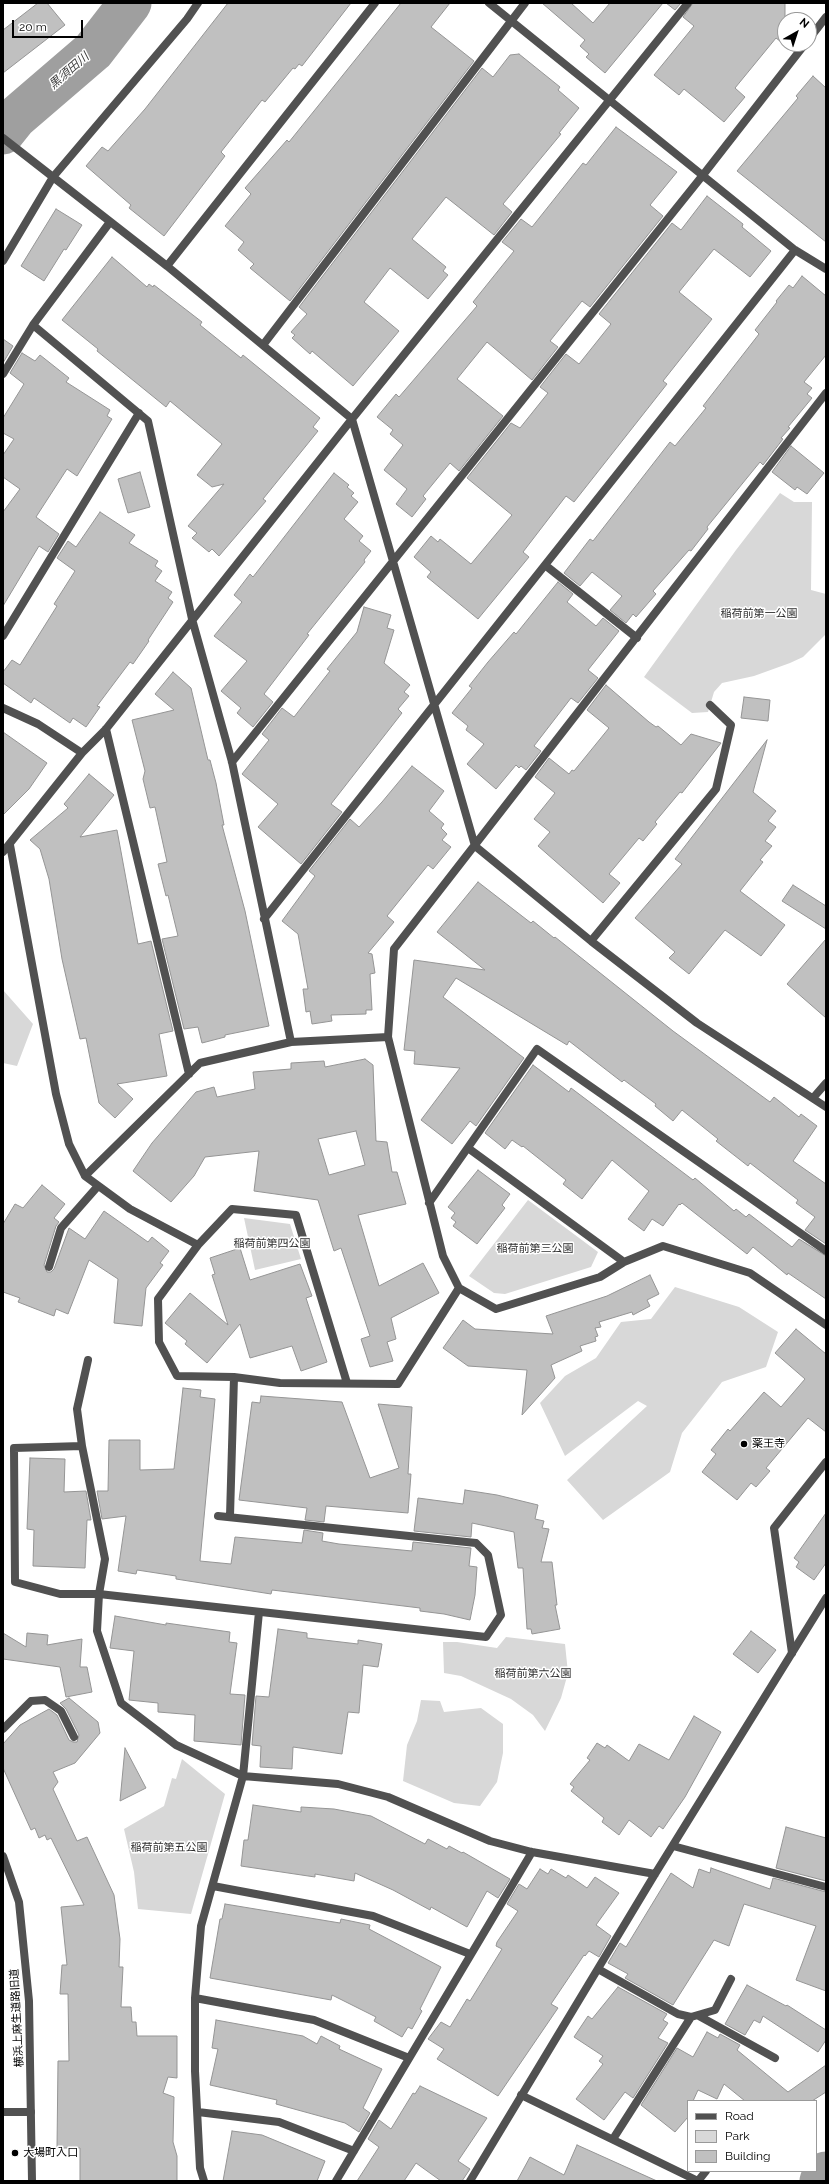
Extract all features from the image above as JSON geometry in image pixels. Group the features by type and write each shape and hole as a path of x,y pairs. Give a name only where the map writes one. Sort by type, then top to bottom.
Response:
{"street":[{"path":"3,261 53,177 187,19 198,3"},
{"path":"167,266 375,3"},
{"path":"489,3 610,99 795,250 826,269"},
{"path":"263,345 525,3"},
{"path":"3,852 82,753 106,729 352,419 688,3"},
{"path":"817,29 826,17"},
{"path":"232,762 703,175 799,52"},
{"path":"3,138 167,266 352,419 475,846 591,941 697,1024 826,1107"},
{"path":"3,374 32,325 110,222"},
{"path":"264,919 433,704 795,250"},
{"path":"32,325 148,421 192,619 232,762 291,1042"},
{"path":"826,393 394,949 388,1037 443,1256 459,1288 496,1309 600,1277 624,1262 663,1246 750,1273 826,1324"},
{"path":"3,636 139,413"},
{"path":"545,565 637,638"},
{"path":"591,941 716,789 731,725 710,705"},
{"path":"3,708 38,724 82,753"},
{"path":"106,729 189,1074"},
{"path":"10,845 56,1094 69,1144 86,1176 98,1186 130,1209 198,1245"},
{"path":"86,1176 200,1063 291,1042 388,1037"},
{"path":"429,1203 537,1049 826,1251"},
{"path":"813,1098 826,1083"},
{"path":"468,1148 624,1262"},
{"path":"49,1267 61,1228 98,1186"},
{"path":"348,1383 296,1215 232,1209 198,1245 158,1299 159,1342 177,1376 234,1377 280,1383 398,1384 459,1288"},
{"path":"88,1360 77,1409 82,1446 105,1559 99,1594 97,1631 121,1703 176,1745 243,1776 338,1784 388,1797 490,1841 532,1852 655,1874"},
{"path":"230,1516 234,1377"},
{"path":"82,1446 14,1448 15,1582 60,1594 99,1594 486,1637 501,1615 488,1554 476,1543 230,1516 218,1516"},
{"path":"792,1653 774,1528 826,1462"},
{"path":"470,2181 672,1846 826,1598"},
{"path":"204,2181 200,2168 195,2071 195,1998 201,1926 243,1776 259,1612"},
{"path":"3,1729 31,1701 45,1700 61,1711 74,1737"},
{"path":"672,1846 826,1887"},
{"path":"336,2181 532,1852"},
{"name":"横浜上麻生道路旧道","path":"3,1856 18,1902 29,2001 32,2181"},
{"path":"213,1886 372,1916 470,1954"},
{"path":"598,1969 678,2014 696,2017 775,2058"},
{"path":"613,2139 696,2017 715,2010 731,1979"},
{"path":"195,1998 314,2020 409,2058"},
{"path":"522,2095 698,2181 705,2172"},
{"path":"3,2112 31,2112"},
{"path":"198,2112 279,2122 354,2151"}],"green space":[{"name":"稲荷前第一公園","path":"780,493 794,502 812,502 811,590 826,594 826,634 803,657 754,676 722,683 714,692 708,712 692,713 644,677 736,550"},
{"path":"3,990 33,1024 17,1066 3,1063"},
{"name":"稲荷前第三公園","path":"528,1200 598,1252 591,1267 505,1294 494,1293 469,1276"},
{"name":"稲荷前第四公園","path":"244,1218 290,1224 301,1259 255,1270"},
{"path":"675,1287 739,1307 778,1332 766,1367 722,1382 682,1433 670,1472 603,1520 567,1480 647,1406 638,1401 565,1456 540,1403 565,1376 596,1358 621,1322 651,1319"},
{"name":"稲荷前第六公園","path":"506,1637 565,1644 568,1673 561,1698 545,1731 533,1715 511,1699 461,1676 444,1673 443,1642 457,1642 497,1648"},
{"path":"421,1700 440,1701 444,1712 481,1708 503,1724 503,1753 497,1782 480,1806 454,1803 403,1781 407,1745 417,1721"},
{"name":"稲荷前第五公園","path":"182,1759 225,1794 191,1914 138,1909 134,1872 124,1829 164,1806 172,1778 176,1779"}],"building":[{"path":"38,3 47,3 65,25 3,73 3,30"},
{"path":"228,3 351,3 302,66 299,64 295,69 293,68 265,102 262,100 221,152 225,156 164,236 129,208 131,205 86,166 102,147 108,151 145,109"},
{"path":"401,3 450,3 431,27 474,61 290,301 250,268 254,264 238,250 244,242 225,226 251,194 245,188 287,140 289,142"},
{"path":"542,3 571,3 593,23 610,3 663,3 605,73 586,57 589,54 580,46 585,40"},
{"path":"666,3 681,3 675,10"},
{"path":"693,3 785,3 785,12 777,12 777,39 776,38 735,88 745,97 724,122 684,89 679,95 654,75 694,26 683,17"},
{"path":"519,54 560,87 558,90 579,108 559,133 561,134 503,204 512,212 494,235 446,197 412,239 446,267 443,271 448,275 428,299 390,268 364,302 399,331 353,386 312,351 310,354 292,338 295,335 291,332 307,314 299,307 482,68 493,77 510,55"},
{"path":"813,76 826,88 826,242 737,171 798,98 796,96"},
{"path":"616,127 677,172 650,205 663,216 590,307 582,301 550,341 558,347 532,380 487,342 457,379 503,416 459,471 450,463 423,496 426,499 412,517 396,504 407,489 384,470 403,445 390,434 393,430 377,417 396,394 399,397 477,306 473,302 514,251 502,242 521,219 532,227 583,163 586,165"},
{"path":"707,196 743,224 742,227 771,251 750,277 714,249 679,292 712,319 663,381 667,384 574,502 566,496 523,552 529,557 478,619 427,577 431,572 414,557 431,536 438,542 440,539 471,564 512,515 467,478 511,423 520,428 548,393 540,387 566,354 579,364 611,324 599,314 672,223 681,230"},
{"path":"56,209 82,225 66,250 64,249 44,281 21,266"},
{"path":"112,257 147,287 149,284 153,287 154,285 202,322 200,325 241,358 243,355 320,418 313,427 318,431 263,499 266,501 219,556 212,549 209,552 192,538 197,533 188,526 224,484 212,487 197,475 222,444 170,401 166,407 97,351 98,349 62,320"},
{"path":"802,276 826,296 826,355 804,382 812,388 807,394 812,398 788,427 790,428 781,438 783,439 763,465 760,462 707,527 708,529 691,551 689,550 653,591 656,594 636,617 633,614 626,623 610,610 622,596 592,572 580,586 564,573 590,539 593,541 670,442 675,446 706,408 703,406 759,334 755,330 777,302 776,301 789,285 793,288"},
{"path":"3,339 13,346 3,363"},
{"path":"22,353 35,361 40,355 69,378 66,382 110,410 107,416 112,419 77,476 67,469 36,517 59,534 48,552 39,546 3,606 3,512 20,489 3,477 3,455 14,439 3,433 3,418 24,384 10,373"},
{"path":"791,446 824,473 807,494 797,487 795,490 772,472"},
{"path":"140,472 150,507 128,513 118,479"},
{"path":"334,473 349,485 347,487 354,493 351,496 358,502 344,519 363,536 359,541 371,551 364,560 365,562 307,634 309,635 264,694 273,702 253,727 237,713 241,708 221,691 247,661 214,636 242,602 234,595 250,574 253,577"},
{"path":"100,512 135,535 129,543 158,561 155,566 162,571 155,581 172,592 168,598 173,602 133,664 130,662 97,706 100,707 86,727 73,718 70,723 34,698 31,703 3,683 3,672 12,660 20,665 57,606 54,604 75,571 57,558 68,541 76,547"},
{"path":"558,582 573,594 567,602 596,626 603,618 619,631 588,670 598,678 578,703 571,698 534,746 541,751 526,770 521,766 519,768 516,765 496,789 467,764 484,744 466,730 468,726 452,713 472,688 469,686 488,662 514,632 516,634"},
{"path":"364,607 391,615 387,628 394,630 384,663 410,685 404,692 409,696 398,709 402,713 331,804 342,812 301,864 258,827 278,804 242,774 269,740 262,734 282,708 294,717 330,671 327,669 357,632"},
{"path":"173,672 191,688 208,760 210,760 216,783 224,825 222,825 245,911 269,1026 225,1035 225,1037 202,1043 198,1027 184,1029 162,939 178,936 168,895 166,896 158,864 167,862 155,807 150,808 143,779 145,771 132,720 174,710 155,694"},
{"path":"606,685 649,722 656,727 658,726 681,745 691,734 721,743 682,793 680,792 655,822 657,824 643,841 639,838 609,874 620,883 603,903 538,846 550,832 534,819 555,793 535,777 549,758 569,774 572,770 574,771 609,728 587,710"},
{"path":"744,697 770,700 768,721 741,718"},
{"path":"3,732 47,763 29,789 3,815"},
{"path":"767,740 753,792 776,811 768,821 776,827 765,841 772,846 760,860 763,862 740,891 785,925 761,956 725,930 689,974 669,958 675,952 635,918 682,864 675,859"},
{"path":"412,766 444,791 429,811 444,824 441,828 447,834 442,840 451,847 433,869 428,865 387,916 394,922 368,953 372,954 375,973 370,974 372,1010 366,1010 366,1014 331,1015 332,1021 312,1024 310,1011 306,1012 303,989 308,989 298,934 282,921 315,876 309,871 350,819 359,827"},
{"path":"89,774 114,795 80,837 117,830 138,944 151,941 173,1031 159,1034 167,1076 117,1084 133,1099 115,1118 99,1103 86,1038 80,1039 62,959 49,879 40,849 30,840 68,808 64,804"},
{"path":"478,882 531,923 533,921 554,938 555,937 673,1031 770,1102 774,1097 799,1117 801,1114 817,1126 793,1161 826,1184 826,1244 805,1230 815,1217 796,1203 798,1200 750,1163 748,1166 716,1141 718,1139 682,1110 673,1121 655,1106 656,1104 624,1080 622,1082 569,1041 567,1045 456,978 443,997 524,1058 476,1126 470,1121 452,1144 421,1120 460,1068 414,1064 415,1051 404,1050 414,960 485,970 437,932"},
{"path":"793,885 826,906 826,929 782,901"},
{"path":"826,939 826,1018 787,984"},
{"path":"365,1059 373,1065 376,1141 387,1142 392,1172 397,1172 406,1204 358,1215 379,1286 423,1263 439,1293 391,1318 396,1339 387,1342 393,1361 370,1367 361,1339 370,1336 341,1248 334,1251 318,1200 254,1191 259,1151 205,1157 194,1176 171,1202 133,1171 152,1143 196,1092 214,1087 217,1097 255,1089 253,1072 291,1069 291,1063 324,1061 325,1067","holes":["356,1131 365,1165 329,1175 318,1139"]},
{"path":"533,1065 569,1092 571,1088 693,1180 695,1178 734,1211 736,1209 746,1217 749,1214 792,1247 799,1239 826,1256 826,1299 788,1273 787,1275 753,1247 747,1254 682,1203 680,1205 679,1204 663,1226 652,1219 644,1231 628,1219 649,1191 612,1160 582,1199 563,1184 566,1180 523,1146 522,1147 512,1140 505,1149 485,1133"},
{"path":"478,1170 510,1194 502,1205 505,1208 477,1244 453,1226 456,1222 451,1218 455,1213 448,1207"},
{"path":"42,1185 65,1204 54,1218 59,1222 56,1226 44,1265 47,1272 51,1272 54,1269 69,1228 85,1239 104,1211 148,1242 152,1237 169,1251 160,1263 163,1265 146,1288 142,1326 114,1323 118,1279 89,1260 68,1314 56,1309 54,1316 18,1302 20,1298 3,1292 3,1224 15,1204 23,1208"},
{"path":"240,1248 250,1280 300,1264 312,1296 306,1298 327,1362 301,1371 292,1346 250,1358 240,1324 207,1363 185,1344 187,1341 165,1323 190,1293 228,1325 212,1275 215,1274 210,1258"},
{"path":"650,1275 659,1294 647,1300 650,1306 633,1315 632,1312 599,1322 601,1327 595,1328 598,1336 595,1337 596,1341 580,1346 582,1351 551,1365 555,1378 522,1415 527,1370 468,1366 443,1348 463,1320 475,1329 553,1334 546,1316 607,1296"},
{"path":"796,1329 826,1354 826,1432 808,1418 766,1468 770,1471 756,1487 751,1483 737,1500 702,1472 716,1454 711,1450 728,1429 730,1431 764,1392 781,1407 805,1379 775,1353"},
{"path":"183,1388 201,1390 200,1397 215,1399 200,1561 231,1564 235,1537 302,1543 304,1530 323,1533 322,1541 339,1544 412,1551 413,1542 471,1548 469,1566 477,1567 475,1595 470,1620 444,1614 420,1611 420,1608 272,1590 271,1594 176,1579 176,1576 137,1570 136,1574 118,1571 126,1516 102,1519 97,1491 108,1491 109,1440 140,1440 140,1470 174,1469"},
{"path":"261,1396 342,1402 370,1478 399,1468 378,1404 412,1407 408,1474 411,1474 408,1513 326,1506 324,1522 305,1520 307,1508 239,1500 252,1402 260,1403"},
{"path":"30,1458 65,1459 64,1492 86,1491 91,1520 87,1520 85,1568 33,1566 34,1530 27,1529"},
{"path":"465,1490 497,1495 538,1505 535,1519 544,1521 542,1528 549,1529 541,1562 552,1562 557,1605 555,1605 560,1629 532,1634 531,1629 527,1629 523,1568 518,1568 514,1532 472,1523 471,1537 414,1531 418,1498 463,1504"},
{"path":"826,1513 826,1563 814,1580 796,1567 799,1562 794,1558"},
{"path":"115,1616 166,1625 166,1623 230,1632 229,1642 237,1643 230,1694 245,1695 241,1745 194,1741 195,1715 158,1712 158,1703 129,1700 134,1651 110,1648"},
{"path":"278,1629 307,1633 307,1638 358,1644 358,1640 382,1644 378,1667 363,1665 359,1713 348,1712 342,1754 293,1747 292,1769 260,1767 261,1746 252,1745 256,1696 269,1697"},
{"path":"751,1631 776,1650 758,1673 733,1654"},
{"path":"3,1633 26,1647 27,1633 48,1635 47,1645 82,1639 80,1667 87,1667 92,1692 66,1697 60,1667 3,1659"},
{"path":"69,1698 98,1722 100,1733 75,1763 53,1772 58,1782 53,1789 77,1841 87,1837 114,1895 120,1939 119,1967 123,1967 121,2007 131,2007 132,2022 136,2022 137,2036 177,2036 177,2078 168,2077 163,2093 174,2097 173,2142 177,2156 177,2181 80,2181 80,2148 57,2148 58,2061 69,2061 68,1994 60,1994 62,1965 67,1965 61,1907 84,1905 51,1838 47,1840 45,1835 39,1838 35,1828 31,1830 3,1768 3,1744 20,1725 49,1709 57,1715 69,1740 77,1742 79,1735 66,1709 60,1703"},
{"path":"694,1716 721,1732 685,1797 663,1829 659,1826 651,1837 629,1820 619,1835 602,1822 604,1818 571,1791 574,1787 570,1784 590,1760 587,1758 597,1743 605,1748 607,1745 629,1761 639,1744 669,1760"},
{"path":"125,1748 146,1788 120,1801"},
{"path":"253,1805 301,1812 301,1807 334,1809 371,1816 425,1844 428,1839 447,1849 449,1846 462,1853 463,1852 510,1879 498,1898 487,1891 467,1927 431,1907 430,1910 393,1890 355,1873 354,1881 315,1874 315,1877 241,1866 244,1840 248,1840"},
{"path":"786,1827 826,1838 826,1881 776,1868"},
{"path":"711,1868 770,1889 773,1878 826,1892 826,1991 796,1980 816,1926 744,1904 729,1946 714,1940 673,2005 625,1978 628,1974 608,1963 620,1943 626,1947 671,1873 693,1888 699,1869 710,1873"},
{"path":"540,1869 548,1874 551,1869 566,1878 568,1875 587,1888 595,1877 619,1893 596,1925 611,1936 599,1957 589,1951 585,1956 584,1955 551,2004 558,2008 498,2096 437,2059 444,2049 428,2039 441,2022 450,2027 467,1999 470,2001 502,1949 496,1946 497,1942 518,1911 507,1904 519,1884 527,1889"},
{"path":"225,1904 340,1923 341,1919 370,1925 369,1929 441,1967 420,2009 422,2011 412,2029 408,2027 402,2037 374,2021 376,2017 332,1995 331,2000 210,1978 220,1919 222,1919"},
{"path":"747,1985 786,2006 787,2005 826,2030 826,2040 818,2052 763,2016 760,2023 754,2020 745,2035 725,2024"},
{"path":"618,1987 667,2014 663,2020 668,2023 658,2038 668,2043 633,2098 625,2092 604,2120 576,2099 603,2064 599,2061 603,2056 574,2037 588,2016 592,2019"},
{"path":"216,2020 303,2036 317,2044 321,2036 340,2046 339,2049 382,2069 363,2108 370,2113 359,2132 345,2123 276,2104 277,2100 210,2085 218,2049 212,2048"},
{"path":"707,2032 718,2038 720,2034 740,2045 737,2050 788,2092 826,2065 826,2092 814,2100 744,2100 724,2084 717,2099 698,2090 693,2100 687,2100 687,2118 675,2132 641,2105 677,2048 693,2057"},
{"path":"420,2086 487,2118 458,2161 470,2169 462,2181 441,2181 416,2163 404,2181 357,2181 379,2147 368,2139 379,2120 391,2129 413,2093 415,2094"},
{"path":"232,2131 262,2135 325,2161 317,2181 223,2181"},
{"path":"577,2145 657,2181 517,2181 530,2157 564,2175"}],"waterway":[{"name":"黒須田川","path":"3,133 15,118 93,51 130,3"},
{"path":"821,2181 826,2173"}],"place":[{"name":"薬王寺","path":"744,1444"},
{"name":"大場町入口","path":"15,2153"}]}
